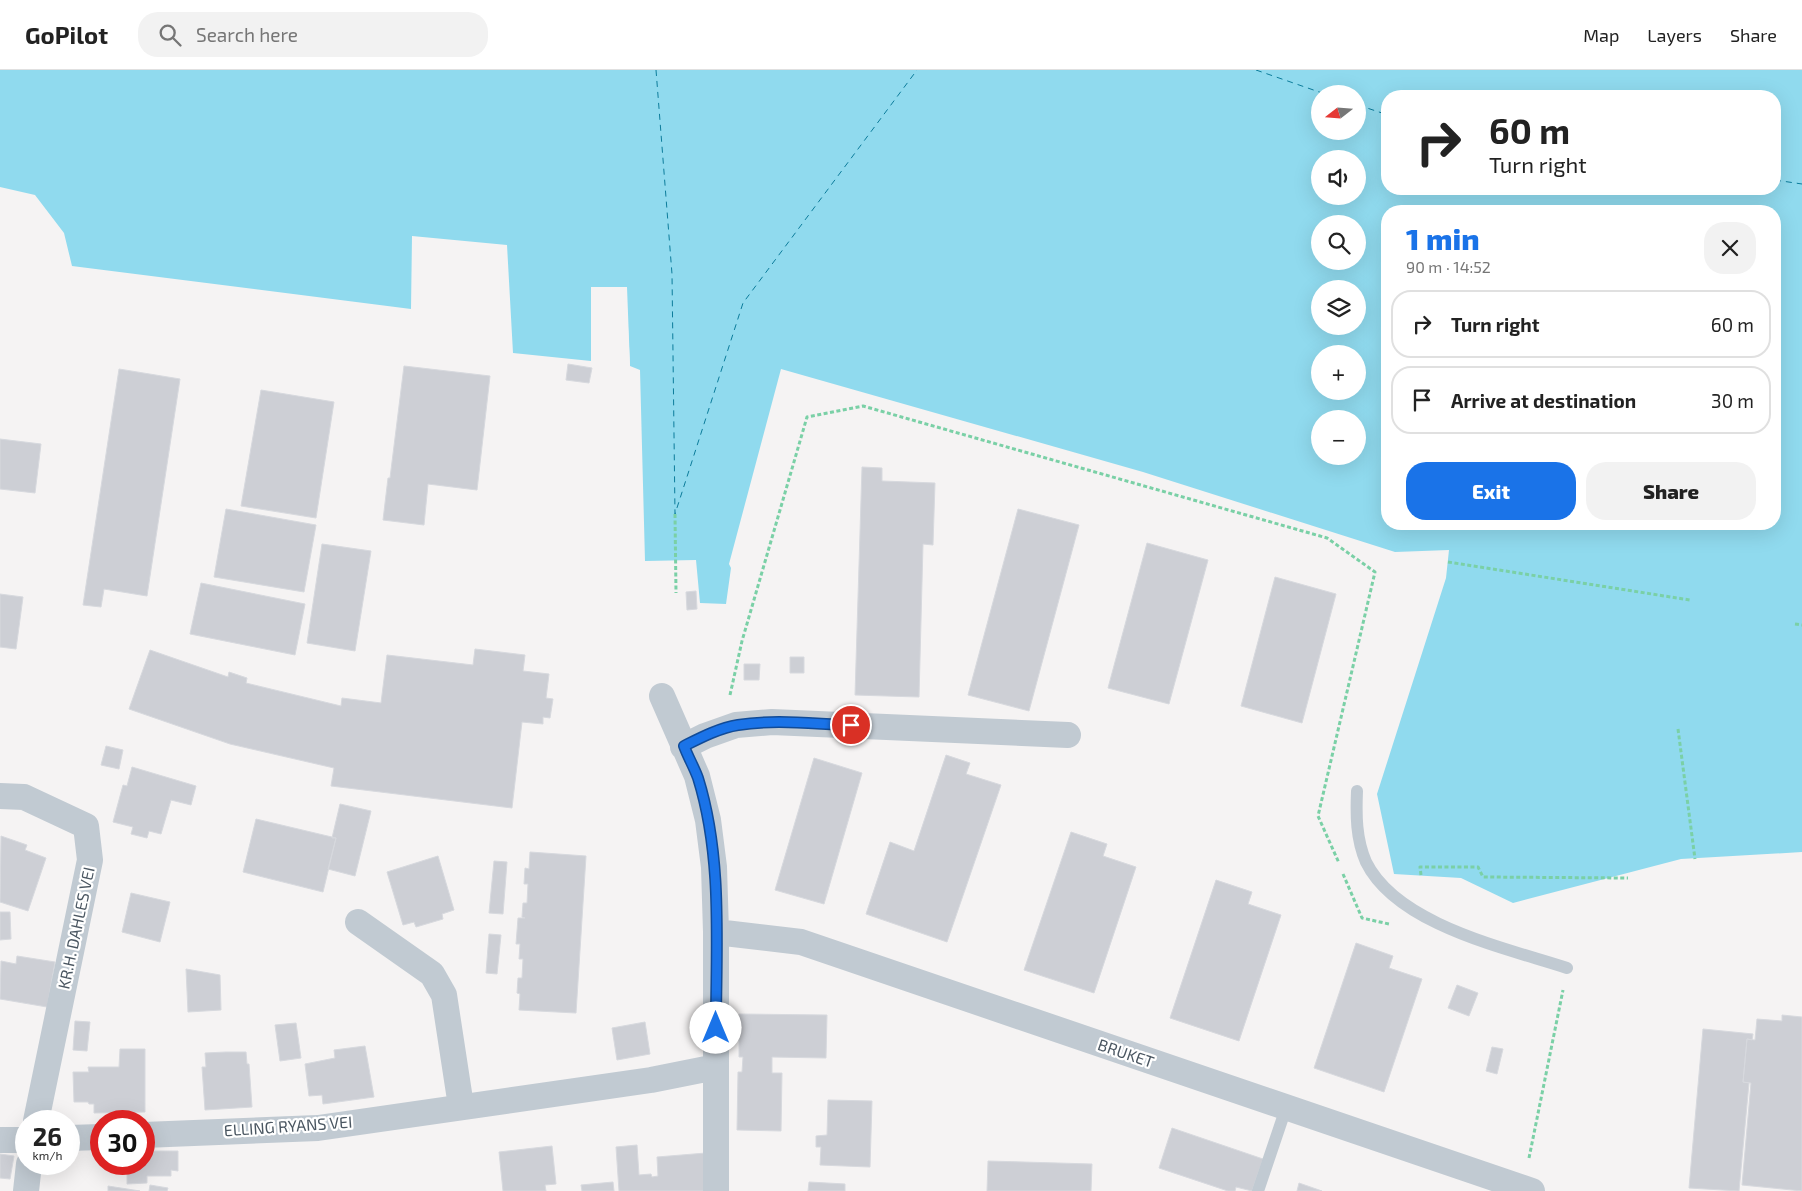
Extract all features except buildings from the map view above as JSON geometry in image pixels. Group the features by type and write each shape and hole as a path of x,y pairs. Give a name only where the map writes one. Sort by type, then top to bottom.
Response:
{"street":[{"path":"662,696 697,776 708,820 714,867 716,932 716,1191"},
{"path":"684,746 736,725 772,722 1068,735"},
{"name":"KR.H. DAHLES VEI","path":"0,796 24,797 86,826 90,860 38,1110"},
{"path":"358,922 432,974 444,995 461,1106"},
{"name":"BRUKET","path":"716,932 801,942 1527,1189"},
{"name":"ELLING RYANS VEI","path":"155,1135 318,1128 651,1080 716,1067"},
{"path":"0,1140 15,1140"},
{"path":"26,1191 28,1175"}],"lane":[{"path":"1357,791 1356,816 1366,862 1379,882 1396,898 1463,935 1567,968"},
{"path":"1258,1191 1286,1108"}],"path":[{"path":"722,730 742,641 807,417 863,406 1327,538 1375,572 1318,816 1362,918 1390,924"},
{"path":"675,514 676,593"},
{"path":"1448,562 1690,600"},
{"path":"1795,624 1802,625"},
{"path":"1678,729 1695,858"},
{"path":"1421,876 1420,867 1478,867 1483,877 1628,878"},
{"path":"1527,1189 1567,968"}],"water":[{"path":"0,70 1802,70 1802,852 1681,859 1513,903 1461,878 1394,874 1377,794 1446,578 1449,550 1395,552 1143,472 781,369 729,564 731,568 726,604 700,603 696,560 645,561 640,370 630,366 626,287 591,287 591,361 513,353 507,245 412,236 411,309 72,266 64,233 35,195 0,187"}],"pier":[{"path":"591,287 627,287 630,366 628,365 624,290 594,289 593,361 591,361"}],"ferry route":[{"path":"656,70 672,274 675,514 743,303 917,70"},
{"path":"1256,70 1311,89"},
{"path":"1366,108 1381,113"},
{"path":"1781,181 1802,184"}],"route":[{"path":"716,1028 714,867 708,820 697,776 684,746 736,725 772,722 851,725"}]}
